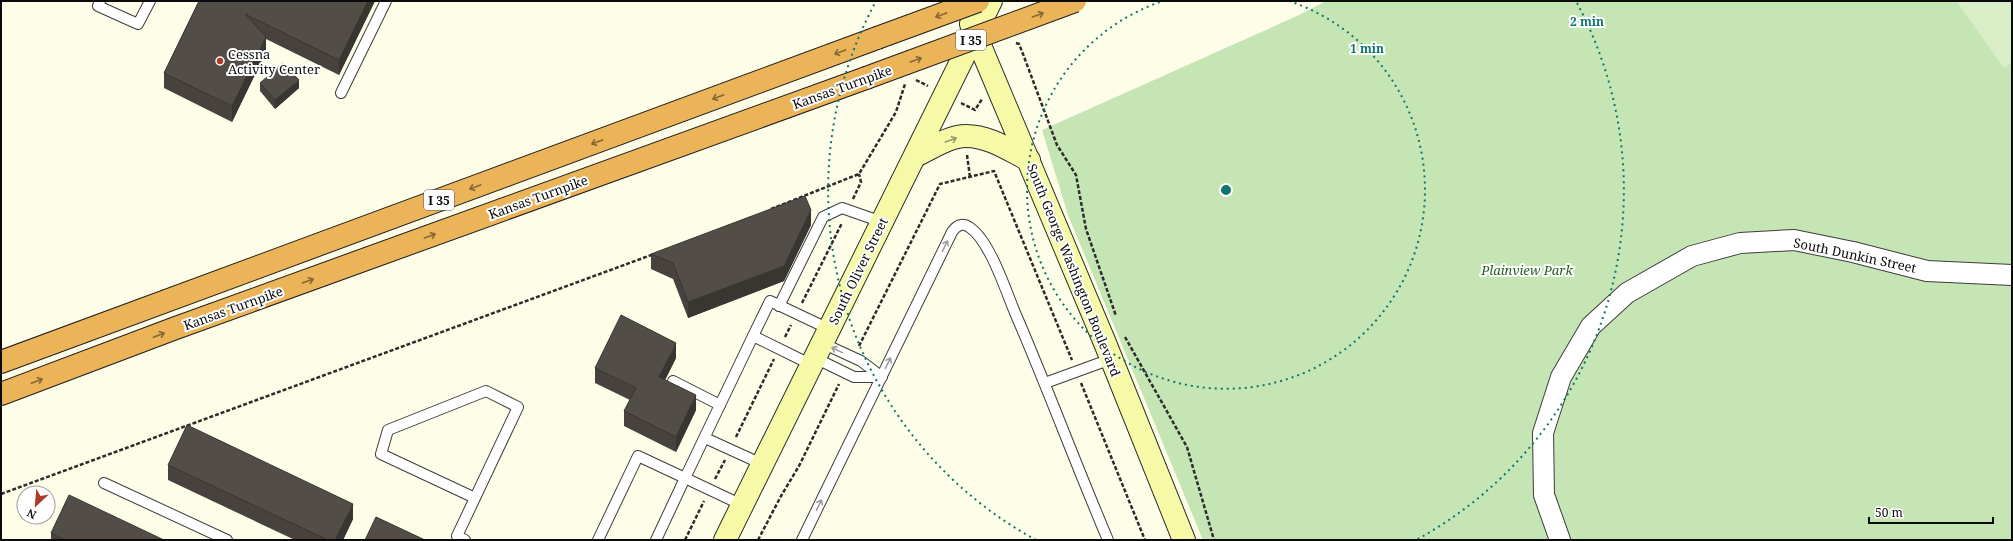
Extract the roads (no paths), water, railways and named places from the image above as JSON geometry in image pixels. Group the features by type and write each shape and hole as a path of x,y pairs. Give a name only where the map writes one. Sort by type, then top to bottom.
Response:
{"highway":[{"name":"I 35","path":"1,362 978,1"},
{"name":"Kansas Turnpike","path":"1,394 173,329 1075,1"}],"street":[{"name":"South George Washington Boulevard","path":"961,1 1029,160 1184,540"},
{"name":"South Oliver Street","path":"725,540 991,1"},
{"path":"915,156 952,139 966,136 989,140 1029,160"},
{"name":"South Dunkin Street","path":"1560,540 1544,495 1543,433 1561,376 1591,326 1627,293 1692,256 1740,243 1794,240 1853,252 1927,270 2012,275"}],"lane":[{"path":"100,1 98,6 138,24 150,1"},
{"path":"341,93 386,1"},
{"path":"779,306 823,217 842,208 882,222"},
{"path":"802,540 952,232 956,226 960,225 969,226 987,247 1045,383 1108,540"},
{"path":"656,540 770,301 779,306 819,349 845,373 854,377 882,377"},
{"path":"753,336 853,357 882,377"},
{"path":"1045,383 1111,359"},
{"path":"673,382 720,405"},
{"path":"465,540 457,536 518,407 486,391 388,430 381,454 474,498"},
{"path":"705,438 762,464"},
{"path":"598,540 638,456 742,505"},
{"path":"104,484 227,540"}],"place":[{"name":"Cessna Activity Center","path":"220,61"}],"park label":[{"name":"Plainview Park","path":"1527,270"}]}
